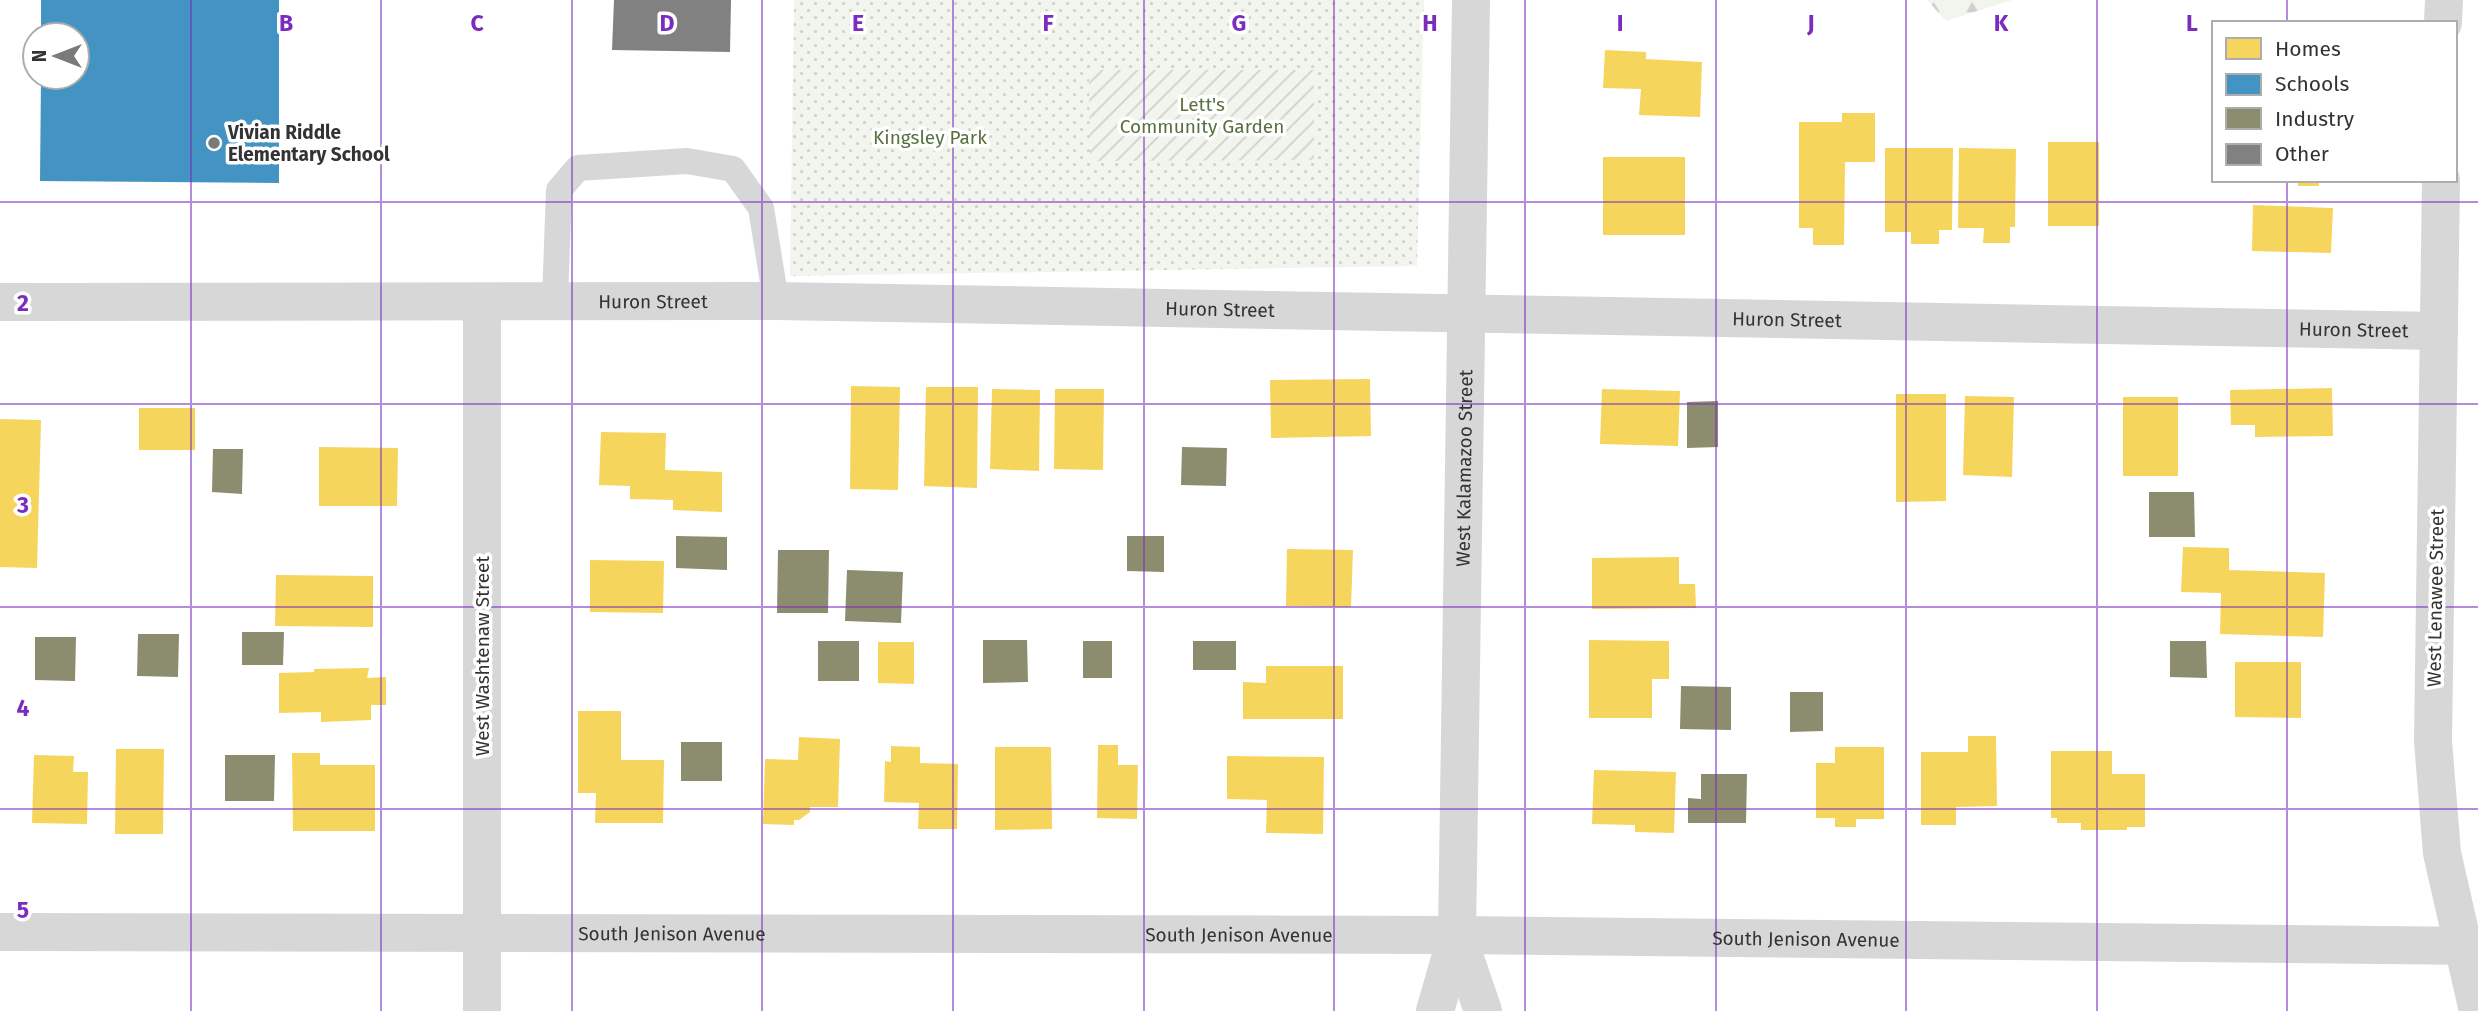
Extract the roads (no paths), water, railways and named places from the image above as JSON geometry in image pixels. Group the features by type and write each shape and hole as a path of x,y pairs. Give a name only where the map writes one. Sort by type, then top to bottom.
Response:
{"street":[{"name":"West Kalamazoo Street","path":"1435,1011 1457,935 1471,0"},
{"path":"2443,21 2444,0"},
{"name":"West Lenawee Street","path":"2441,182 2433,741 2442,853 2470,946 2478,1011"},
{"name":"Huron Street","path":"0,302 776,300 2439,331"},
{"name":"West Washtenaw Street","path":"482,302 482,1011"},
{"name":"South Jenison Avenue","path":"0,932 1457,935 2470,946"},
{"name":"West Kalamazoo Street","path":"1457,935 1483,1011"}],"lane":[{"path":"555,299 559,190 578,168 687,160 733,169 761,208 776,300"}],"place":[{"name":"Vivian Riddle Elementary School","path":"214,143"}],"park label":[{"name":"Lett's Community Garden","path":"1202,115"},
{"name":"Kingsley Park","path":"930,137"}]}
